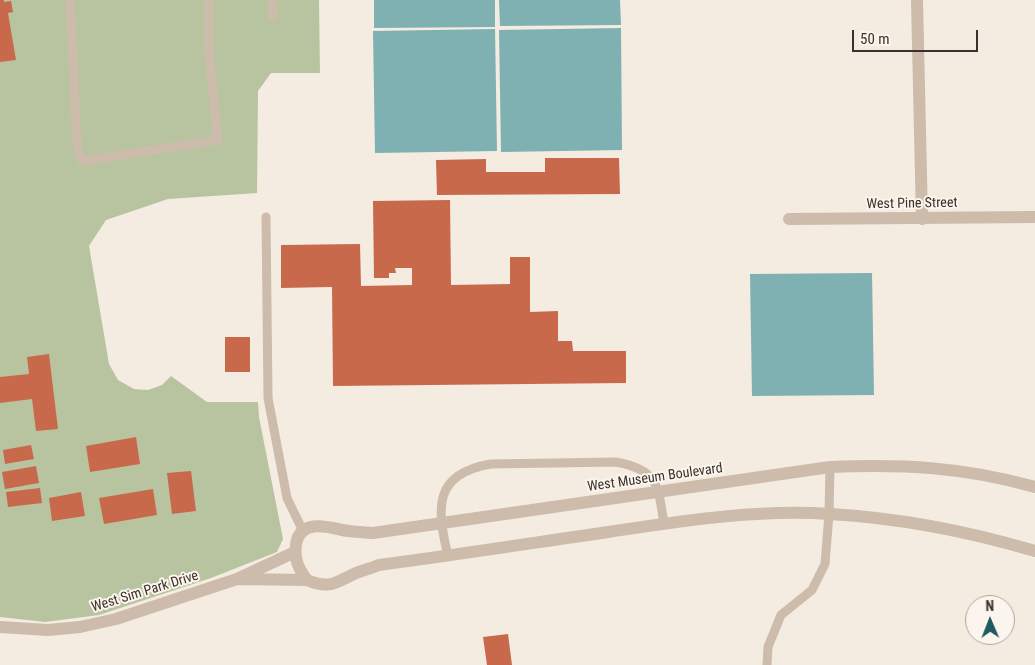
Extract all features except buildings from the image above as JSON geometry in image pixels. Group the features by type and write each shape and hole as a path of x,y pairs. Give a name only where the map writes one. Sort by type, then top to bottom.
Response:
{"street":[{"path":"917,0 922,219"},
{"name":"West Pine Street","path":"789,220 1035,218"},
{"name":"West Museum Boulevard","path":"303,531 314,526 324,525 373,533 830,467 876,465 923,466 1005,478 1035,487"},
{"path":"237,579 307,580 330,586 379,565 664,524 733,516 829,514 885,519 980,535 1035,551"},
{"path":"303,531 297,538 295,552 297,566 307,580"},
{"path":"237,579 295,552"},
{"name":"West Sim Park Drive","path":"0,627 48,630 89,625 116,619 237,579"}],"lane":[{"path":"70,0 78,146 82,162 218,140 210,52 209,0"},
{"path":"272,0 273,17"},
{"path":"266,217 268,398 287,498 303,531"},
{"path":"448,556 441,523 441,502 448,488 458,476 474,467 491,464 616,462 630,464 647,472 654,479 659,492 664,524"},
{"path":"767,665 768,647 781,615 812,590 825,564 830,467"}],"green space":[{"path":"0,0 319,0 320,73 271,73 258,91 257,193 168,199 106,220 89,246 109,364 118,380 134,389 148,390 162,385 171,376 207,402 258,402 259,417 283,539 277,552 211,578 99,615 45,622 0,617"}],"water":[{"path":"374,0 495,0 495,27 374,28"},
{"path":"499,0 620,0 621,25 500,26"},
{"path":"621,28 622,150 501,152 499,30"},
{"path":"495,29 497,151 375,153 373,31"},
{"path":"872,273 874,395 752,396 750,274"}]}
